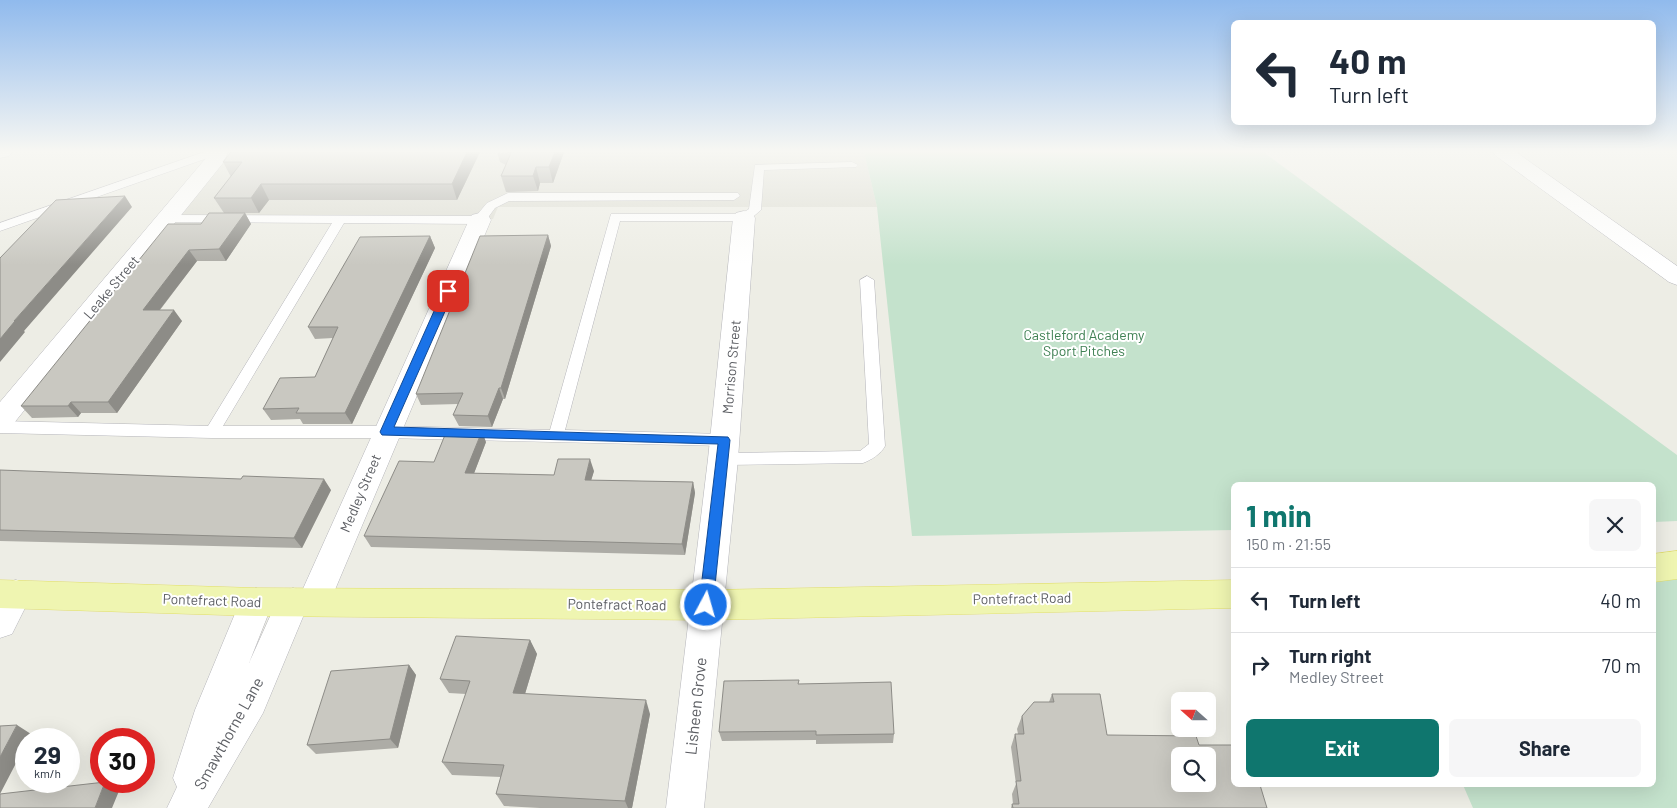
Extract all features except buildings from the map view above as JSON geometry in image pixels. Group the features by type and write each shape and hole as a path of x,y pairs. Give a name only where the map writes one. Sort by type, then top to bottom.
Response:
{"main road":[{"path":"1656,568 1677,566"},
{"name":"Pontefract Road","path":"8,594 256,602 706,605 1231,594"}],"street":[{"name":"Leake Street","path":"0,421 191,190"},
{"path":"1555,190 1677,277"},
{"name":"Morrison Street","path":"706,605 723,450 739,207"},
{"name":"Medley Street","path":"304,601 386,432 480,220"},
{"path":"0,623 8,594"},
{"name":"Smawthorne Lane","path":"184,808 250,701 304,601"},
{"name":"Smawthorne Lane","path":"184,808 213,710 256,602"},
{"name":"Lisheen Grove","path":"685,808 706,605"}],"lane":[{"path":"0,227 108,190"},
{"path":"168,218 480,220 484,211 493,202 508,198 739,207 755,210 757,190"},
{"path":"556,436 614,217 739,207"},
{"path":"212,432 340,220"},
{"path":"0,427 212,432 386,432 556,436 723,450 863,457 877,446 867,280"}],"shaded area":[{"path":"191,190 873,190 877,207 498,207 493,219 168,218"}],"green space":[{"name":"Castleford Academy Sport Pitches","path":"873,190 1315,190 1677,455 1677,521 1656,522 1656,482 1231,482 1231,530 912,536 877,207"},
{"path":"1677,565 1677,808 1473,808 1464,787 1656,787 1656,568"}],"route":[{"path":"448,291 386,432 724,440 706,605"}]}
